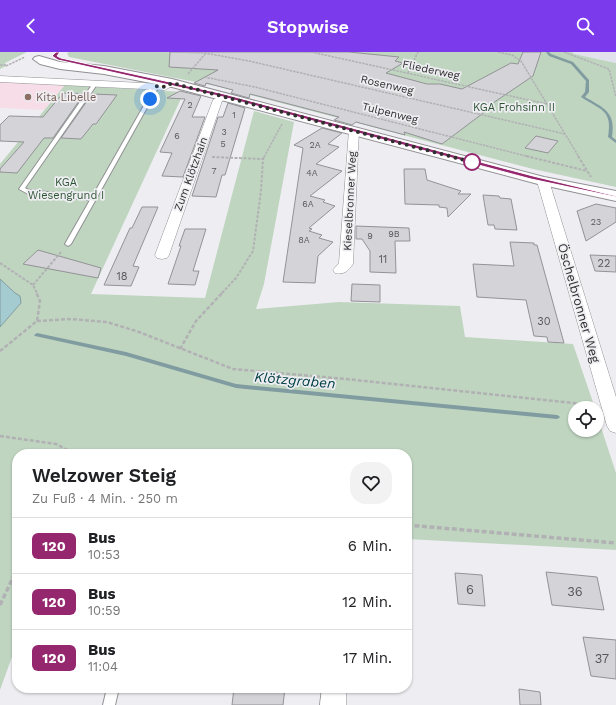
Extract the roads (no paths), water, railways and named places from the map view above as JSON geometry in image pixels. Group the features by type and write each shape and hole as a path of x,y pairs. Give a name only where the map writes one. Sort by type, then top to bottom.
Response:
{"street":[{"path":"45,55 46,63 104,70 172,83 543,181 616,196"},
{"path":"0,79 165,87 172,83"},
{"name":"Zum Klötzhain","path":"162,255 218,100 224,96"},
{"name":"Kieselbronner Weg","path":"340,270 346,264 354,130"},
{"name":"Öschelbronner Weg","path":"543,181 616,426"},
{"path":"333,705 334,693"}],"lane":[{"path":"94,199 28,192 22,189 96,84"},
{"path":"68,244 157,86"},
{"path":"108,705 112,693"}],"water":[{"path":"0,279 20,296 21,303 0,327"}],"waterway":[{"path":"547,52 550,55 572,63 588,81 587,92 583,97 596,104 609,116 611,122 610,137 616,142"},
{"name":"Klötzgraben","path":"37,335 126,354 236,386 557,417"}],"place":[{"name":"Kita Libelle","path":"28,97"}],"park label":[{"name":"KGA Frohsinn II","path":"514,107"},
{"name":"KGA Wiesengrund I","path":"66,188"}]}
